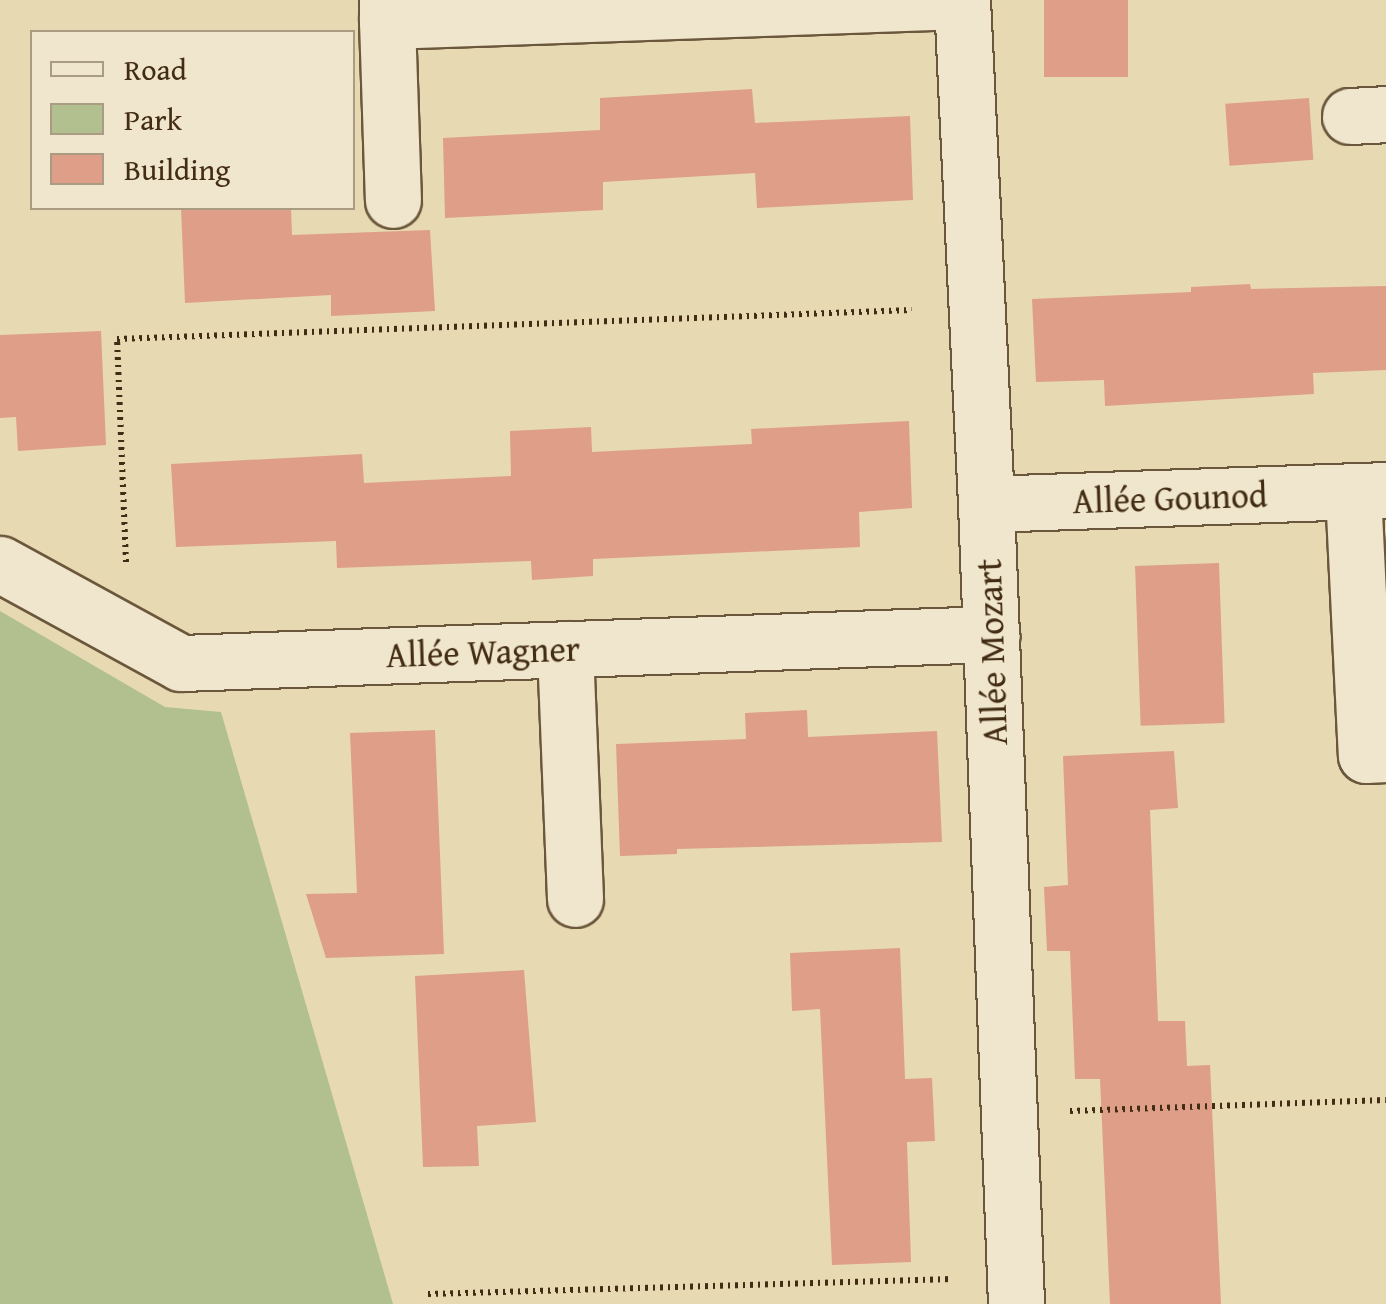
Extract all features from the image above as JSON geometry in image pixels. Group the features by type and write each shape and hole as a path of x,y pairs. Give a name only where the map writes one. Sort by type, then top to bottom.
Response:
{"street":[{"path":"393,200 387,10 962,0"},
{"name":"Allée Mozart","path":"962,0 986,504 1015,1290"},
{"name":"Allée Gounod","path":"986,504 1369,491 1366,755 1386,754"},
{"name":"Allée Wagner","path":"0,564 181,663 991,634"},
{"path":"565,649 575,899"}],"path":[{"path":"129,635 117,339 977,307"},
{"path":"1009,1113 1386,1100"},
{"path":"428,1294 1015,1290"}],"green space":[{"path":"0,611 165,707 221,712 393,1304 0,1304"}],"building":[{"path":"1044,0 1128,0 1128,77 1044,77"},
{"path":"752,89 755,123 910,116 913,200 757,208 755,173 603,182 603,210 445,218 443,138 600,130 600,98"},
{"path":"1309,98 1313,160 1230,166 1225,104"},
{"path":"181,210 291,210 292,235 430,230 435,311 331,316 331,295 185,303"},
{"path":"1250,284 1251,289 1386,286 1386,370 1313,373 1314,394 1105,406 1104,380 1036,382 1032,299 1191,292 1191,287"},
{"path":"101,331 106,445 18,451 16,417 0,418 0,335"},
{"path":"909,421 912,508 859,512 860,547 593,559 593,576 532,580 531,561 337,568 336,541 176,547 171,464 362,454 364,483 511,476 510,431 591,427 592,452 752,444 751,429"},
{"path":"1219,563 1225,723 1141,726 1135,566"},
{"path":"807,710 808,737 937,731 942,842 677,849 677,854 620,856 616,744 746,739 745,713"},
{"path":"435,730 444,954 326,958 306,894 357,893 350,733"},
{"path":"1174,751 1178,808 1150,810 1158,1021 1185,1021 1187,1066 1210,1065 1221,1304 1110,1304 1100,1079 1075,1079 1070,951 1047,951 1044,887 1068,885 1063,756"},
{"path":"900,948 905,1079 932,1078 935,1141 907,1142 911,1262 832,1265 820,1009 792,1011 790,953"},
{"path":"524,970 536,1122 477,1126 479,1166 423,1167 415,976"}]}
